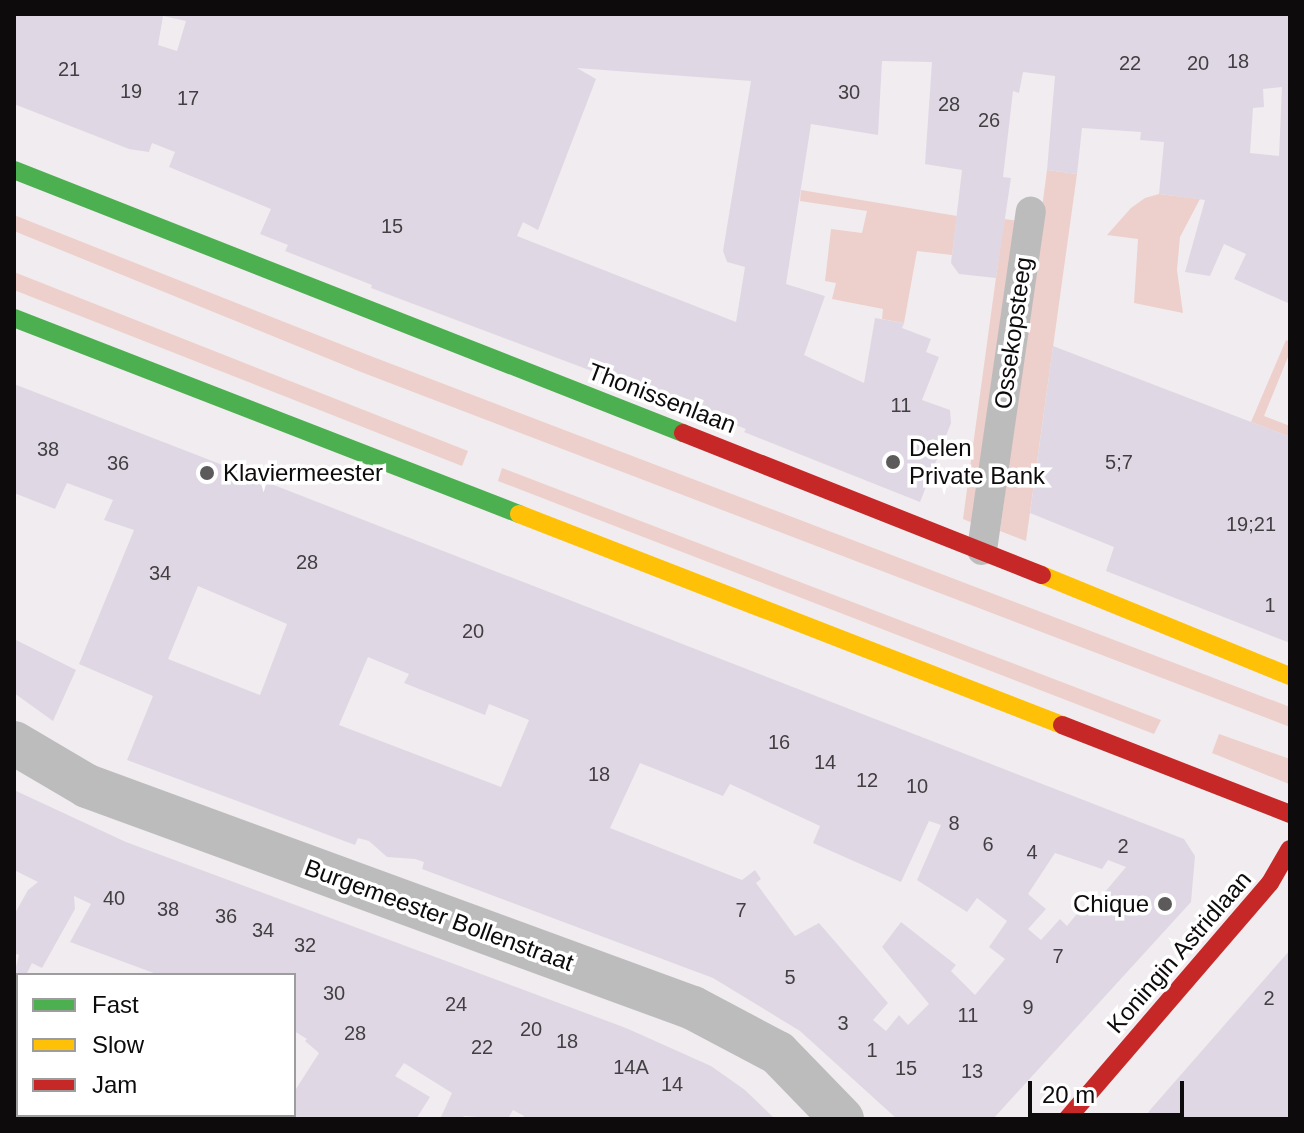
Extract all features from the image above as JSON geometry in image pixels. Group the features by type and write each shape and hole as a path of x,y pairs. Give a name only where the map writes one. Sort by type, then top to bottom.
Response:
{"main road":[{"name":"Thonissenlaan","path":"14,170 982,550 1290,676"},
{"path":"14,318 1290,814"},
{"name":"Koningin Astridlaan","path":"1067,1119 1270,883 1290,849"}],"street":[{"name":"Burgemeester Bollenstraat","path":"14,743 87,786 693,1008 778,1053 842,1119"}],"lane":[{"name":"Ossekopsteeg","path":"982,550 1031,212"}],"shaded area":[{"path":"1047,170 1077,174 1026,541 1000,531"},
{"path":"801,190 957,216 952,255 917,251 904,323 882,319 883,309 832,299 836,283 825,281 831,229 862,233 867,211 800,201"},
{"path":"1159,194 1200,199 1180,237 1177,270 1183,313 1134,303 1138,239 1107,235 1131,208 1145,198"},
{"path":"14,215 368,355 1290,707 1290,727 361,372 14,231"},
{"path":"1004,219 1021,221 980,526 963,519"},
{"path":"14,272 468,451 462,466 14,290"},
{"path":"1286,340 1290,342 1290,352 1264,416 1290,426 1290,437 1251,422"},
{"path":"502,468 1161,720 1154,734 498,481"},
{"path":"1219,734 1290,759 1289,784 1212,753"}],"building":[{"path":"14,14 1290,14 1290,304 1234,279 1246,254 1224,244 1210,276 1185,272 1205,200 1159,194 1164,142 1140,140 1141,132 1082,128 1077,174 1047,170 1055,76 1023,72 1019,93 1013,91 1003,177 1011,178 996,278 959,274 951,263 962,170 925,164 932,62 882,61 878,135 811,124 786,284 825,296 804,355 864,383 875,318 904,323 902,328 931,339 926,352 939,357 922,400 950,410 951,423 920,502 744,432 746,429 371,288 372,285 285,251 288,245 260,234 271,209 169,167 175,152 152,143 149,152 129,149 14,104","holes":["163,16 186,21 177,51 158,45","577,68 751,81 723,251 727,262 745,267 736,322 517,236 523,222 538,230 596,79","1282,87 1279,156 1250,153 1253,108 1264,107 1263,89"]},
{"path":"1053,346 1290,437 1290,643 1106,571 1114,547 1030,513"},
{"path":"14,384 1184,839 1195,856 1191,902 993,1119 897,1119 800,1031 713,978 422,869 424,862 387,857 369,841 358,838 355,845 127,760 153,696 79,664 134,530 104,520 113,500 67,483 55,509 14,493","holes":["198,586 287,624 260,695 168,659","368,657 409,674 404,683 485,715 489,704 529,720 501,787 339,725","640,763 723,796 730,784 820,826 813,843 901,882 929,821 941,825 917,880 967,912 977,898 1007,921 989,947 1005,959 975,995 951,971 956,965 901,922 882,947 929,1004 908,1025 899,1015 886,1031 873,1020 888,1003 819,923 795,936 756,883 761,879 755,870 742,880 610,828","1055,853 1102,869 1108,860 1126,867 1099,899 1093,894 1067,926 1060,919 1041,940 1028,929 1046,909 1028,894"]},
{"path":"14,639 76,670 53,721 14,693"},
{"path":"14,790 126,842 626,1028 711,1066 745,1090 775,1119 523,1119 524,1116 513,1110 508,1119 464,1116 462,1119 440,1119 452,1093 404,1063 395,1076 430,1097 416,1119 297,1119 294,1117 296,1089 319,1053 296,1032 296,973 154,973 70,942 91,904 74,896 75,909 42,968 32,963 27,973 14,974 19,955 14,953 14,915 28,890 38,882 14,870"},
{"path":"1290,950 1290,1119 1144,1119 1150,1110"},
{"path":"88,1117 132,1117 131,1119"}],"traffic: fast":[{"path":"14,170 683,433"},
{"path":"14,318 519,514"}],"traffic: slow":[{"path":"519,514 1062,725"},
{"path":"1042,575 1290,676"}],"traffic: jam":[{"path":"683,433 1042,575"},
{"path":"1062,725 1290,814"},
{"path":"1067,1119 1270,883 1290,849"}],"place":[{"name":"Delen Private Bank","path":"893,462"},
{"name":"Klaviermeester","path":"207,473"},
{"name":"Chique","path":"1165,904"}]}
